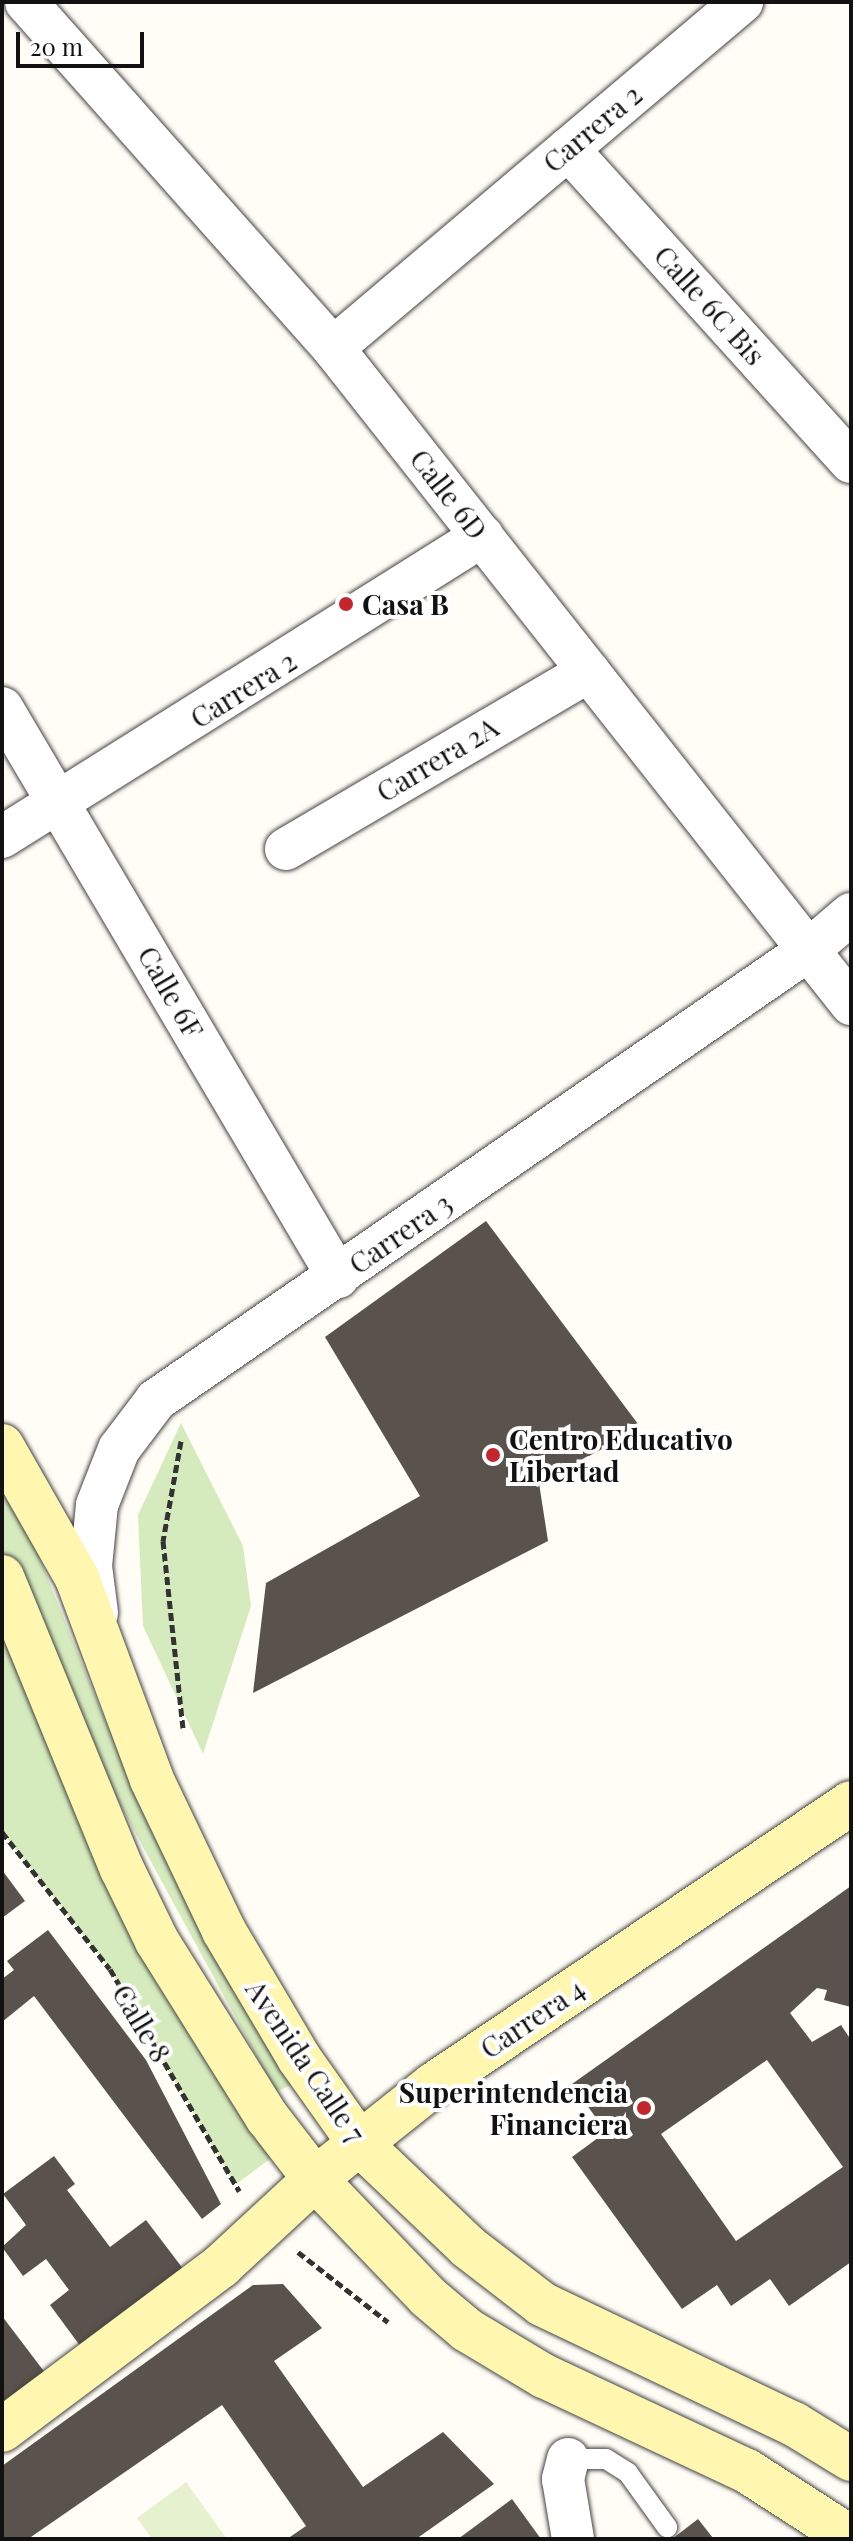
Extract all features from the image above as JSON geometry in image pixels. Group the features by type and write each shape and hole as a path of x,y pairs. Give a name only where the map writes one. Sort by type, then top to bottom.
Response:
{"street":[{"path":"2,18 24,2"},
{"name":"Calle 6D","path":"24,2 333,348 851,1004"},
{"name":"Carrera 2","path":"333,348 568,149 716,10"},
{"name":"Calle 6C Bis","path":"568,149 851,462"},
{"name":"Carrera 2","path":"2,837 482,536"},
{"name":"Carrera 2A","path":"286,849 589,671"},
{"name":"Calle 6F","path":"2,708 338,1277"},
{"name":"Carrera 3","path":"103,1638 91,1566 94,1520 119,1449 156,1400 810,949 851,914"},
{"name":"Avenida Calle 7","path":"2,1446 54,1533 103,1638 152,1780 218,1918 299,2058 360,2144 468,2247 542,2304 794,2424 851,2459"},
{"path":"2,1577 122,1869 157,1941 267,2117 315,2179 428,2297 467,2330 544,2376 747,2471 851,2538"},
{"name":"Carrera 4","path":"2,2430 221,2266 315,2179 433,2085 851,1803"},
{"path":"568,2459 563,2479 573,2539"}],"lane":[{"path":"568,2459 606,2459 628,2473 667,2527"}],"path":[{"path":"184,1743 163,1541 176,1458 199,1370"},
{"name":"Calle 8","path":"2,1832 110,1969 242,2197 265,2225"}],"green space":[{"path":"181,1423 243,1546 251,1606 203,1754 143,1626 138,1515"},
{"path":"2,1490 27,1527 129,1780 291,2085 276,2092 111,1788 2,1548"},
{"path":"2,1629 123,1911 200,2053 271,2158 235,2185 110,1969 2,1832"},
{"path":"186,2482 227,2539 152,2539 137,2518"}],"building":[{"name":"Centro Educativo Libertad","path":"486,1221 641,1428 539,1483 548,1541 253,1693 266,1583 420,1496 325,1337"},
{"path":"2,1870 25,1901 2,1918"},
{"name":"Superintendencia Financiera","path":"851,1886 851,2007 824,2000 827,1990 817,1988 790,2013 812,2042 841,2025 851,2040 851,2262 789,2306 770,2279 731,2306 717,2285 682,2309 572,2157 606,2132 572,2084","holes":["767,2060 843,2167 736,2241 661,2134"]},
{"path":"48,1930 146,2060 221,2204 202,2219 34,1996 2,2022 2,1979 14,1970 7,1961"},
{"path":"54,2156 75,2184 67,2190 110,2247 146,2220 184,2270 81,2347 50,2305 69,2290 46,2259 23,2276 2,2247 26,2225 3,2194"},
{"path":"283,2284 322,2328 274,2361 363,2487 443,2432 494,2484 416,2539 287,2539 306,2526 222,2405 28,2539 2,2539 2,2466 253,2285"},
{"path":"2,2316 46,2374 2,2414"},
{"path":"512,2499 541,2539 458,2539"},
{"path":"698,2519 713,2538 672,2539"}],"place":[{"name":"Casa B","path":"346,604"},
{"name":"Centro Educativo Libertad","path":"493,1455"},
{"name":"Superintendencia Financiera","path":"644,2108"}]}
